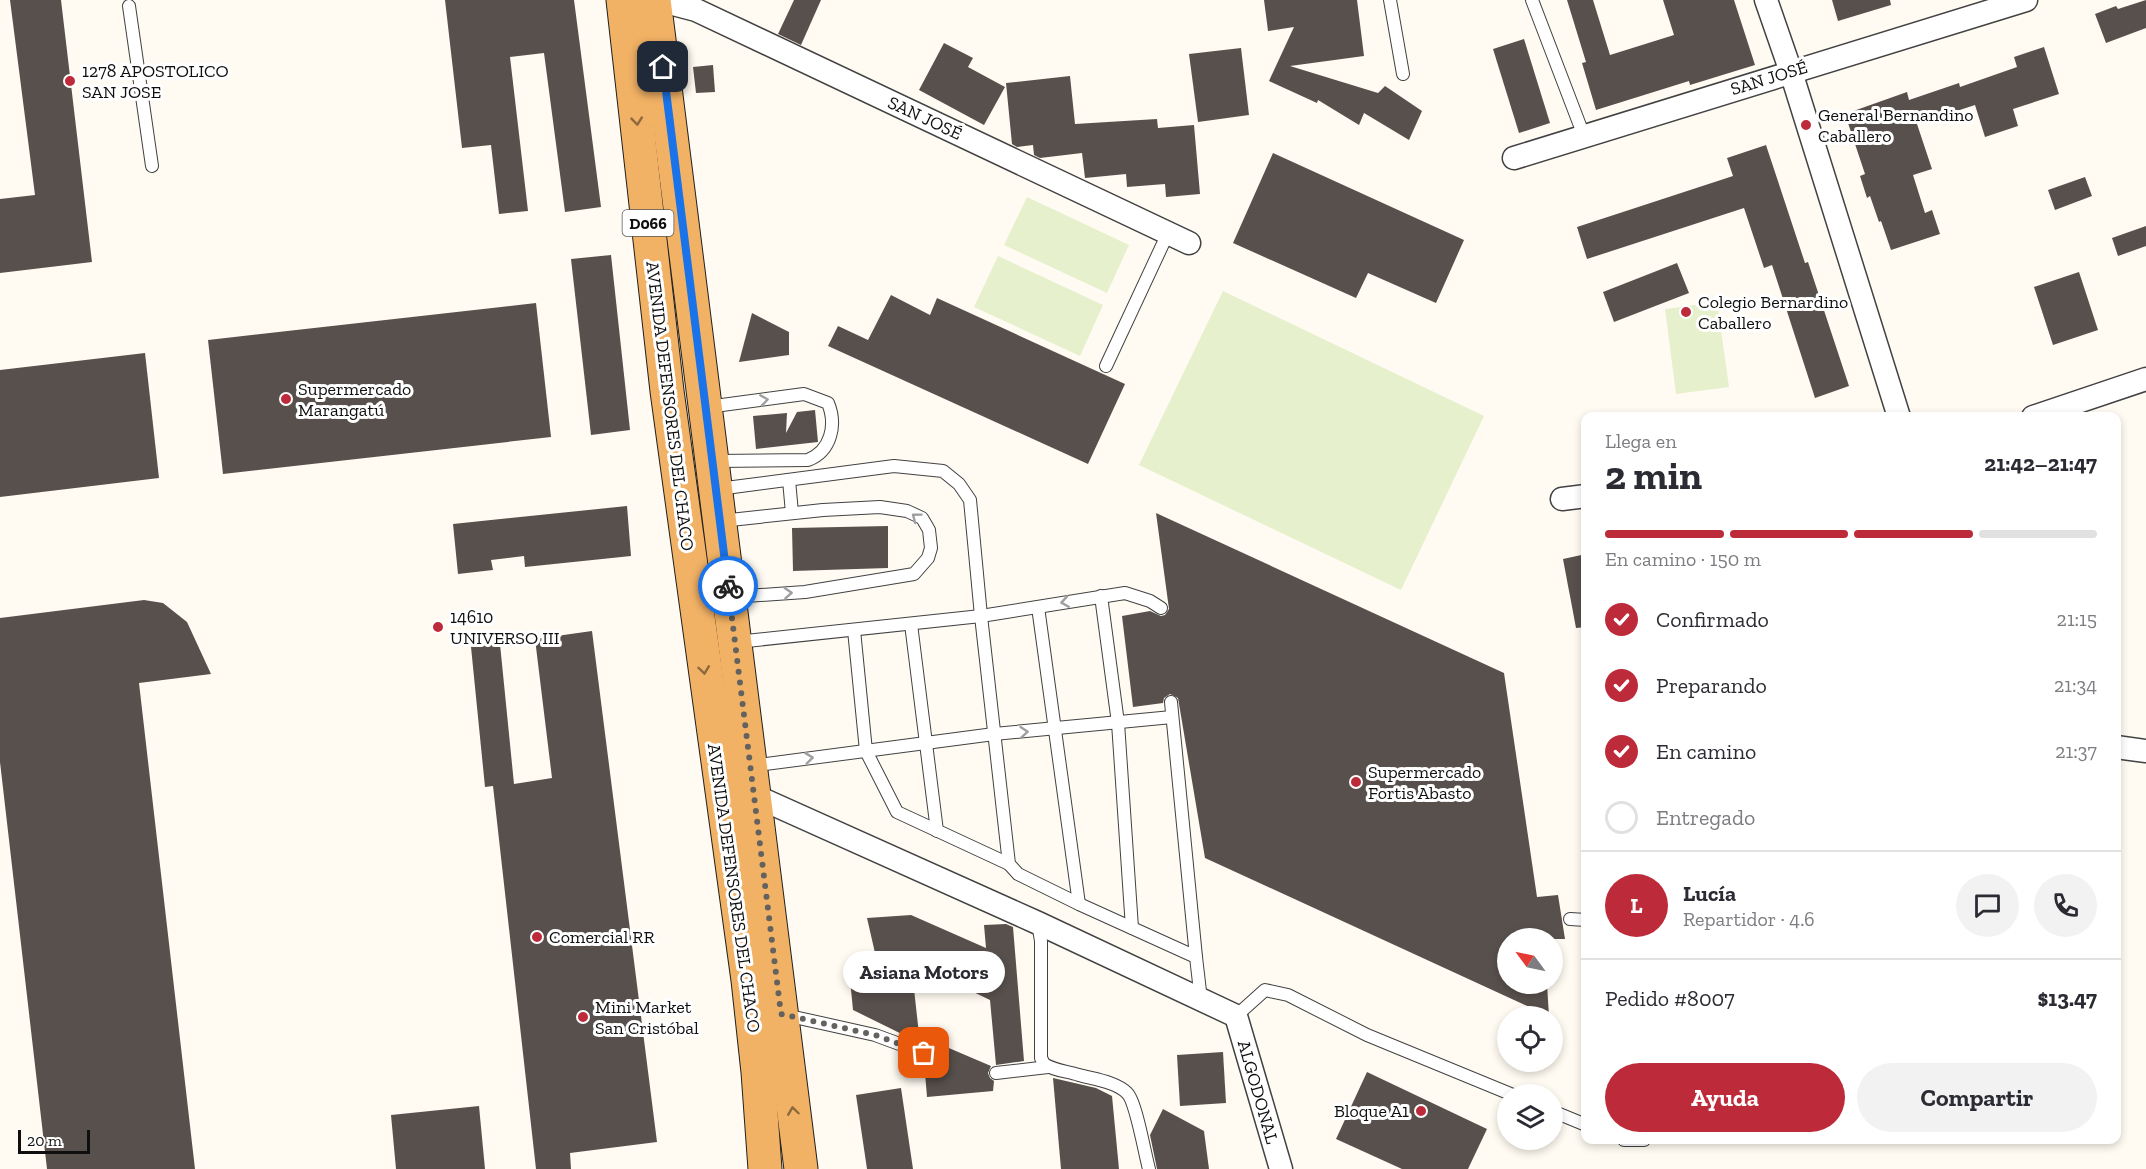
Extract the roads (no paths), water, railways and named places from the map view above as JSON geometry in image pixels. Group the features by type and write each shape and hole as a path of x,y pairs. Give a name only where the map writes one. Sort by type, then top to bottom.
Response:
{"highway":[{"name":"AVENIDA DEFENSORES DEL CHACO","path":"623,0 695,464 758,1072 765,1169"},
{"name":"AVENIDA DEFENSORES DEL CHACO","path":"656,0 706,407 695,464 720,521 801,1169"},
{"path":"682,224 670,266 695,441 695,464 720,633 737,652"}],"street":[{"name":"SAN JOSÉ","path":"656,0 696,10 1189,243"},
{"path":"1766,0 1791,72 1897,412"},
{"name":"SAN JOSÉ","path":"1514,158 2026,0"},
{"path":"2048,412 2146,379"},
{"path":"1562,499 1581,497"},
{"path":"2121,748 2146,751"},
{"path":"753,781 1038,923 1236,1016"},
{"name":"ALGODONAL","path":"1236,1016 1281,1169"}],"lane":[{"path":"1390,0 1403,74"},
{"path":"1532,0 1584,136"},
{"path":"129,6 152,166"},
{"path":"1106,366 1168,233"},
{"path":"695,464 808,460 818,456 827,446 832,430 832,412 828,403 804,394 706,407"},
{"path":"695,464 789,480 894,466 943,471 959,484 970,500 1009,864"},
{"path":"789,480 792,513"},
{"path":"720,521 879,507 907,511 922,519 929,530 928,558 914,574 805,592 730,597"},
{"path":"737,652 854,630 981,616 1125,593 1150,601 1161,608"},
{"path":"1101,596 1118,723 1132,928"},
{"path":"1038,607 1079,904"},
{"path":"911,624 938,831"},
{"path":"854,630 866,751 897,812 1009,864 1018,874 1079,904 1197,957"},
{"path":"1171,702 1201,1000"},
{"path":"753,781 866,751 994,734 1172,717"},
{"path":"1570,919 1581,920"},
{"path":"1038,923 1041,941 1041,1058 1048,1067"},
{"path":"1236,1016 1265,990 1288,995 1367,1035 1497,1088"},
{"path":"781,1014 875,1035 924,1053"},
{"path":"996,1073 1048,1067 1118,1087 1127,1093 1133,1107 1149,1169"},
{"path":"1563,1116 1581,1123"}],"place":[{"name":"1278 APOSTOLICO SAN JOSE","path":"70,81"},
{"name":"General Bernandino Caballero","path":"1806,125"},
{"name":"Colegio Bernardino Caballero","path":"1686,312"},
{"name":"Supermercado Marangatú","path":"286,399"},
{"name":"14610 UNIVERSO III","path":"438,627"},
{"name":"Supermercado Fortis Abasto","path":"1356,782"},
{"name":"Comercial RR","path":"537,937"},
{"name":"Mini Market San Cristóbal","path":"583,1017"},
{"name":"Asiana Motors","path":"924,1053"},
{"name":"Bloque A1","path":"1421,1111"}]}
